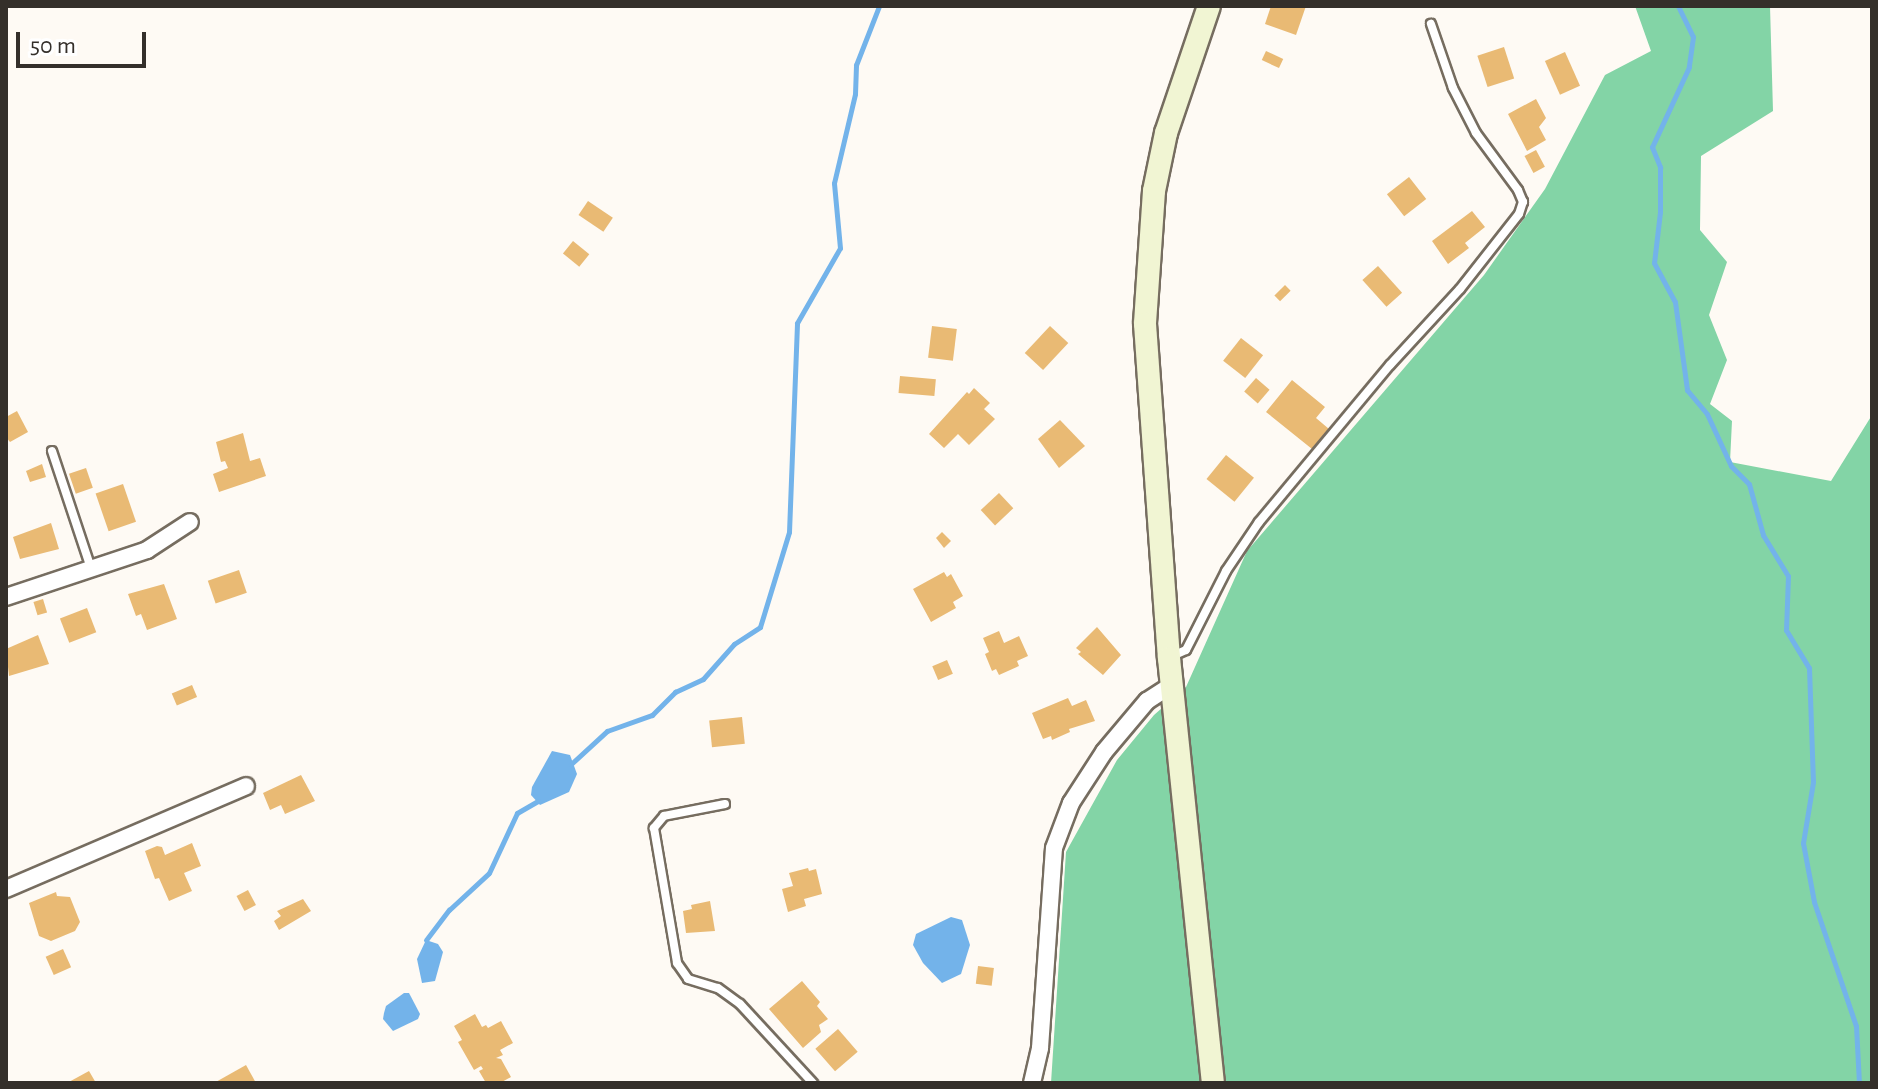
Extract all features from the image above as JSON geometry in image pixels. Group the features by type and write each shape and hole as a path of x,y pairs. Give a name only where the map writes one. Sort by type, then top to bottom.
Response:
{"street":[{"path":"1209,6 1166,133 1149,231 1145,324 1169,658 1213,1083"},
{"path":"6,597 147,550 190,522"},
{"path":"1032,1083 1040,1048 1054,848 1071,803 1104,752 1147,701 1172,685"},
{"path":"6,889 246,786"}],"lane":[{"path":"1169,658 1186,650 1226,571 1259,522 1390,365 1460,289 1519,214 1523,202 1518,190 1476,133 1453,88 1431,24"},
{"path":"52,451 91,568"},
{"path":"725,804 664,816 654,828 677,963 688,979 718,988 740,1004 813,1083"}],"green space":[{"path":"1635,6 1770,6 1773,111 1701,156 1700,230 1727,262 1709,315 1727,360 1710,404 1732,421 1730,462 1831,481 1872,415 1872,1083 1051,1083 1066,852 1117,760 1154,715 1186,687 1247,551 1484,275 1545,189 1605,75 1651,51"}],"water":[{"path":"552,751 570,755 577,774 569,792 540,805 531,795 532,787"},
{"path":"951,917 962,920 970,945 961,974 942,983 923,963 913,945 916,934"},
{"path":"426,940 438,944 443,952 435,981 422,983 417,959"},
{"path":"404,993 409,993 420,1014 418,1019 393,1031 383,1019 386,1006"}],"building":[{"path":"1271,6 1306,6 1296,35 1265,24"},
{"path":"1504,47 1514,78 1488,87 1477,56"},
{"path":"1266,51 1283,59 1279,68 1262,60"},
{"path":"1565,52 1580,86 1560,95 1545,61"},
{"path":"1536,99 1546,118 1539,127 1546,140 1527,151 1508,114"},
{"path":"1536,150 1545,167 1533,173 1525,156"},
{"path":"1409,177 1426,199 1404,216 1387,194"},
{"path":"588,201 613,218 603,232 578,215"},
{"path":"1472,211 1485,227 1465,243 1469,248 1448,264 1432,241"},
{"path":"573,241 589,254 579,267 563,253"},
{"path":"1378,266 1402,293 1386,307 1362,280"},
{"path":"1285,285 1291,291 1280,301 1274,296"},
{"path":"932,326 957,329 953,361 928,358"},
{"path":"1050,326 1068,343 1043,370 1025,353"},
{"path":"1241,338 1263,355 1245,378 1223,361"},
{"path":"900,376 936,379 934,396 899,393"},
{"path":"1256,378 1270,390 1258,403 1244,392"},
{"path":"1292,380 1325,407 1316,418 1329,429 1312,449 1266,412"},
{"path":"974,388 990,403 984,409 995,419 969,445 958,434 944,448 929,434"},
{"path":"17,411 28,432 10,442 6,437 6,417"},
{"path":"1060,420 1085,446 1059,468 1038,439"},
{"path":"243,433 250,461 260,458 266,476 219,492 213,474 228,468 225,461 221,462 216,442"},
{"path":"1226,455 1254,478 1234,502 1206,479"},
{"path":"42,464 46,477 30,482 26,471"},
{"path":"86,468 93,488 76,494 69,474"},
{"path":"123,484 136,522 109,531 96,493"},
{"path":"999,493 1013,508 995,525 981,510"},
{"path":"51,523 59,549 20,559 13,537"},
{"path":"942,532 951,541 944,548 936,538"},
{"path":"239,570 247,593 216,603 208,581"},
{"path":"944,572 947,577 951,574 963,596 953,602 956,608 931,622 913,589"},
{"path":"164,584 177,619 147,630 141,614 136,616 128,594"},
{"path":"43,599 47,612 38,615 33,602"},
{"path":"87,608 96,632 69,643 60,618"},
{"path":"1097,627 1121,655 1103,675 1078,654 1081,652 1076,648"},
{"path":"999,631 1004,643 1019,636 1028,656 1017,661 1019,666 999,675 996,669 992,671 983,638"},
{"path":"38,635 49,664 9,676 6,649"},
{"path":"947,660 953,674 938,680 932,666"},
{"path":"192,685 197,697 177,706 172,694"},
{"path":"1068,698 1072,706 1086,700 1095,721 1069,729 1070,732 1052,740 1051,736 1043,739 1032,713"},
{"path":"742,717 745,744 712,747 709,720"},
{"path":"301,775 315,801 285,814 281,805 270,810 263,793"},
{"path":"192,843 201,866 184,873 192,891 169,901 159,878 155,879 145,851 162,847 165,855"},
{"path":"808,868 809,871 816,869 822,894 804,899 806,906 788,912 782,889 793,886 789,873"},
{"path":"248,890 256,905 245,911 237,896"},
{"path":"56,892 57,896 70,897 80,922 75,931 51,941 39,936 29,903"},
{"path":"303,899 311,911 279,930 274,921 281,916 277,911"},
{"path":"710,901 715,931 686,933 683,911 692,909 691,905"},
{"path":"63,949 71,967 54,975 46,957"},
{"path":"978,966 994,968 992,986 976,984"},
{"path":"802,981 820,1002 817,1006 828,1019 819,1025 821,1032 803,1048 769,1009"},
{"path":"475,1014 482,1027 486,1025 488,1028 501,1021 513,1043 500,1050 503,1055 496,1058 501,1059 511,1077 500,1083 486,1083 479,1071 483,1069 481,1066 474,1070 458,1042 462,1040 454,1026"},
{"path":"838,1029 858,1052 835,1071 815,1049"},
{"path":"246,1065 256,1083 214,1083"},
{"path":"89,1071 96,1083 67,1083"}],"waterway":[{"path":"571,764 607,731 652,715 675,692 703,679 734,644 760,627 789,532 797,323 840,248 834,183 855,94 856,65 879,6"},
{"path":"1678,6 1693,37 1689,67 1652,147 1660,167 1660,212 1654,263 1675,302 1687,390 1707,414 1731,466 1749,484 1763,535 1788,576 1786,630 1809,668 1813,782 1803,843 1814,902 1856,1026 1859,1083"},
{"path":"426,940 449,910 489,873 517,813 538,801"}]}
